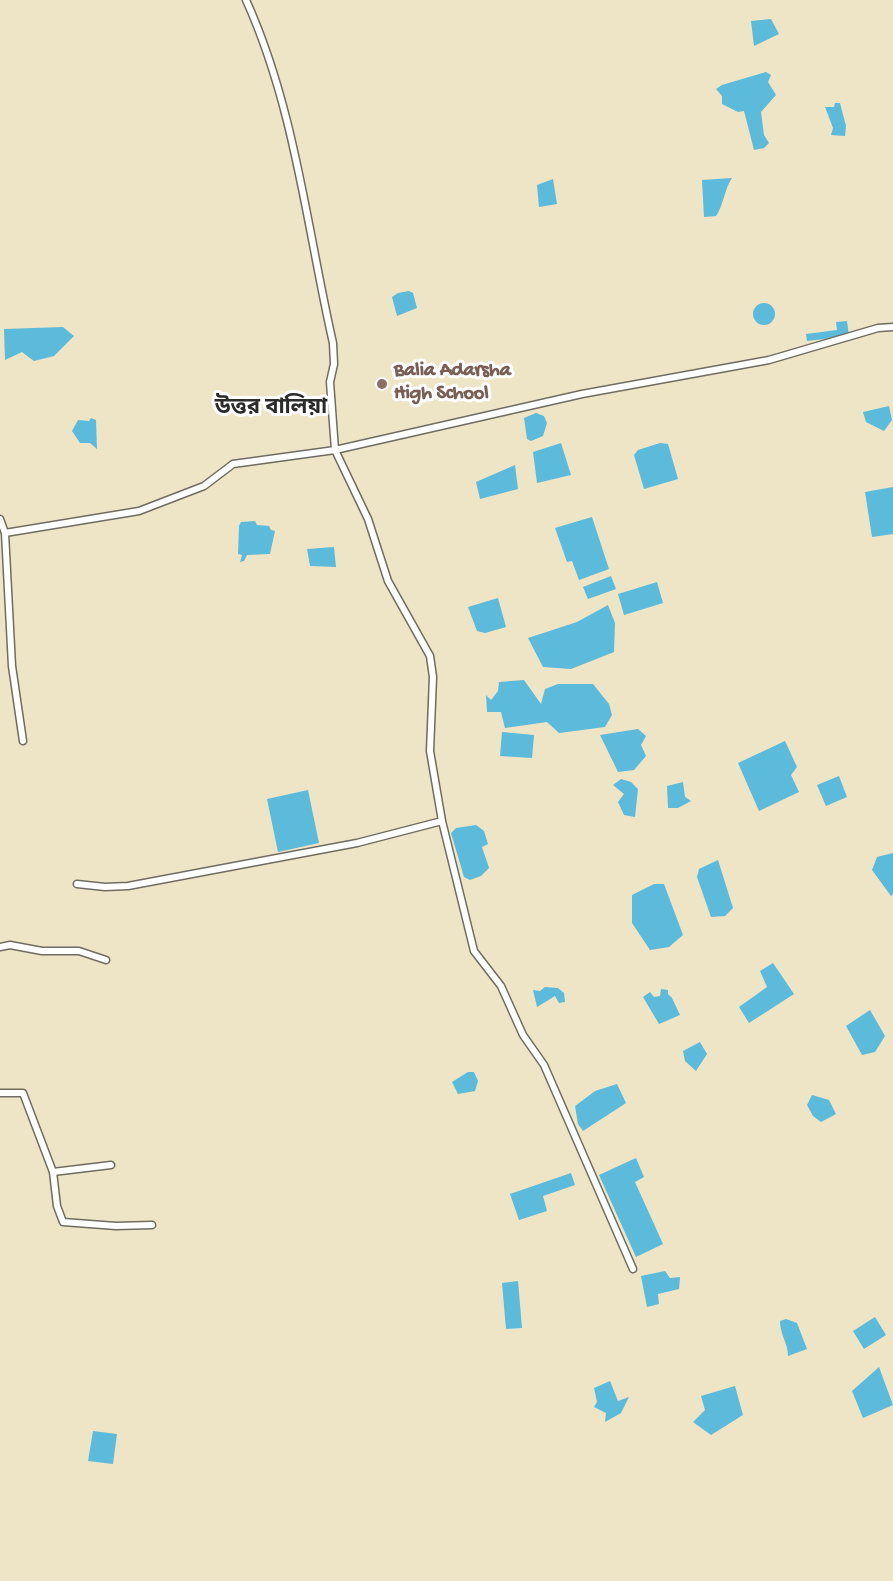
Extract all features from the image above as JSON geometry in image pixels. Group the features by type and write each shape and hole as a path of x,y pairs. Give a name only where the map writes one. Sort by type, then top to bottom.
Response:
{"street":[{"path":"246,0 278,83 309,221 333,344 334,364 330,382 335,450 368,519 388,581 430,656 433,677 430,751 442,821 474,951 501,986 523,1035 544,1065 633,1269"},
{"path":"5,533 132,513 204,486 234,464 335,450 582,394 769,360 878,328 893,327"},
{"path":"0,519 5,533 12,666 23,741"},
{"path":"77,884 105,887 128,886 357,843 442,821"},
{"path":"0,946 10,945 42,951 79,951 106,960"},
{"path":"0,1093 23,1093 53,1172 57,1206 63,1222 116,1226 152,1225"},
{"path":"53,1172 111,1165"}],"water":[{"path":"771,19 779,34 754,46 751,21"},
{"path":"766,72 771,75 768,82 776,95 761,112 764,135 769,143 764,148 754,150 744,111 738,112 722,104 722,96 716,89 722,85"},
{"path":"835,103 840,103 846,126 845,136 831,135 833,128 825,107 834,107"},
{"path":"732,178 716,216 704,217 702,180"},
{"path":"553,179 557,204 539,207 537,185"},
{"path":"409,291 413,293 417,308 397,316 392,297"},
{"path":"760,303 768,303 775,310 775,318 768,325 760,325 753,318 753,310"},
{"path":"847,321 849,336 807,341 806,334 837,330 836,322"},
{"path":"63,327 74,336 54,356 34,361 22,352 5,360 4,329"},
{"path":"889,406 892,420 884,431 866,422 863,412"},
{"path":"536,413 544,416 547,423 543,436 531,441 527,439 524,418"},
{"path":"91,418 96,420 97,449 90,443 80,443 72,431 78,420 89,421"},
{"path":"561,443 571,475 537,483 533,452"},
{"path":"660,443 668,444 678,479 644,489 634,455 638,450"},
{"path":"515,465 518,489 480,499 476,482"},
{"path":"893,487 893,534 872,537 865,492"},
{"path":"592,517 609,569 579,580 572,561 567,562 555,528"},
{"path":"255,521 257,525 269,526 275,531 270,554 247,555 244,561 240,562 242,555 238,554 239,526 241,522"},
{"path":"334,547 336,567 310,566 307,549"},
{"path":"611,576 616,589 588,599 583,587"},
{"path":"657,582 663,603 624,615 618,594"},
{"path":"498,598 506,627 485,633 477,631 468,607"},
{"path":"608,605 615,623 614,652 571,669 543,667 528,638 577,622"},
{"path":"524,680 541,704 545,689 558,684 593,684 609,704 612,715 605,727 559,733 547,722 505,728 501,712 487,712 486,695 491,700 498,691 499,682"},
{"path":"638,729 646,736 641,745 646,756 634,770 618,772 600,735"},
{"path":"502,732 534,735 532,758 500,756"},
{"path":"785,741 797,767 791,775 799,792 759,811 738,763"},
{"path":"839,776 847,797 826,806 817,785"},
{"path":"621,779 631,782 638,789 635,817 624,815 618,802 624,794 613,785"},
{"path":"683,782 685,797 691,801 678,808 668,808 667,786"},
{"path":"308,790 319,843 278,852 267,799"},
{"path":"476,825 484,831 488,844 482,847 489,868 481,876 470,880 464,877 451,833 456,828"},
{"path":"893,853 893,894 891,896 872,870 877,857"},
{"path":"718,860 733,908 725,916 711,917 697,877 699,869"},
{"path":"654,884 664,884 683,935 669,947 650,950 632,923 632,895"},
{"path":"773,963 794,994 749,1023 739,1007 767,987 760,971"},
{"path":"545,987 558,988 564,993 565,1002 559,1003 555,996 537,1007 533,990 540,991"},
{"path":"661,989 668,990 680,1015 659,1024 643,997 650,992 654,997 660,996"},
{"path":"870,1010 885,1036 875,1052 862,1055 846,1026"},
{"path":"700,1042 707,1054 696,1071 685,1061 683,1051"},
{"path":"468,1072 474,1072 478,1081 475,1091 458,1094 452,1082"},
{"path":"617,1084 626,1103 583,1131 578,1124 575,1106 595,1091"},
{"path":"812,1095 829,1100 836,1114 821,1122 813,1116 807,1105"},
{"path":"636,1158 644,1177 635,1182 663,1244 636,1257 599,1175"},
{"path":"571,1173 575,1185 543,1196 547,1211 519,1220 510,1194"},
{"path":"665,1271 670,1278 680,1277 679,1289 658,1294 659,1304 647,1307 641,1276"},
{"path":"518,1281 522,1328 506,1329 502,1283"},
{"path":"875,1317 886,1335 864,1349 853,1331"},
{"path":"786,1319 797,1323 807,1349 788,1356 780,1321"},
{"path":"879,1367 893,1405 863,1418 852,1391"},
{"path":"610,1381 618,1401 629,1397 621,1413 605,1422 606,1413 594,1407 597,1402 594,1388"},
{"path":"735,1386 743,1415 711,1435 693,1422 705,1410 701,1396"},
{"path":"93,1431 117,1434 113,1464 88,1461"}],"place":[{"name":"Balia Adarsha High School","path":"382,384"}],"district":[{"name":"উত্তর বালিয়া","path":"271,410"}]}
